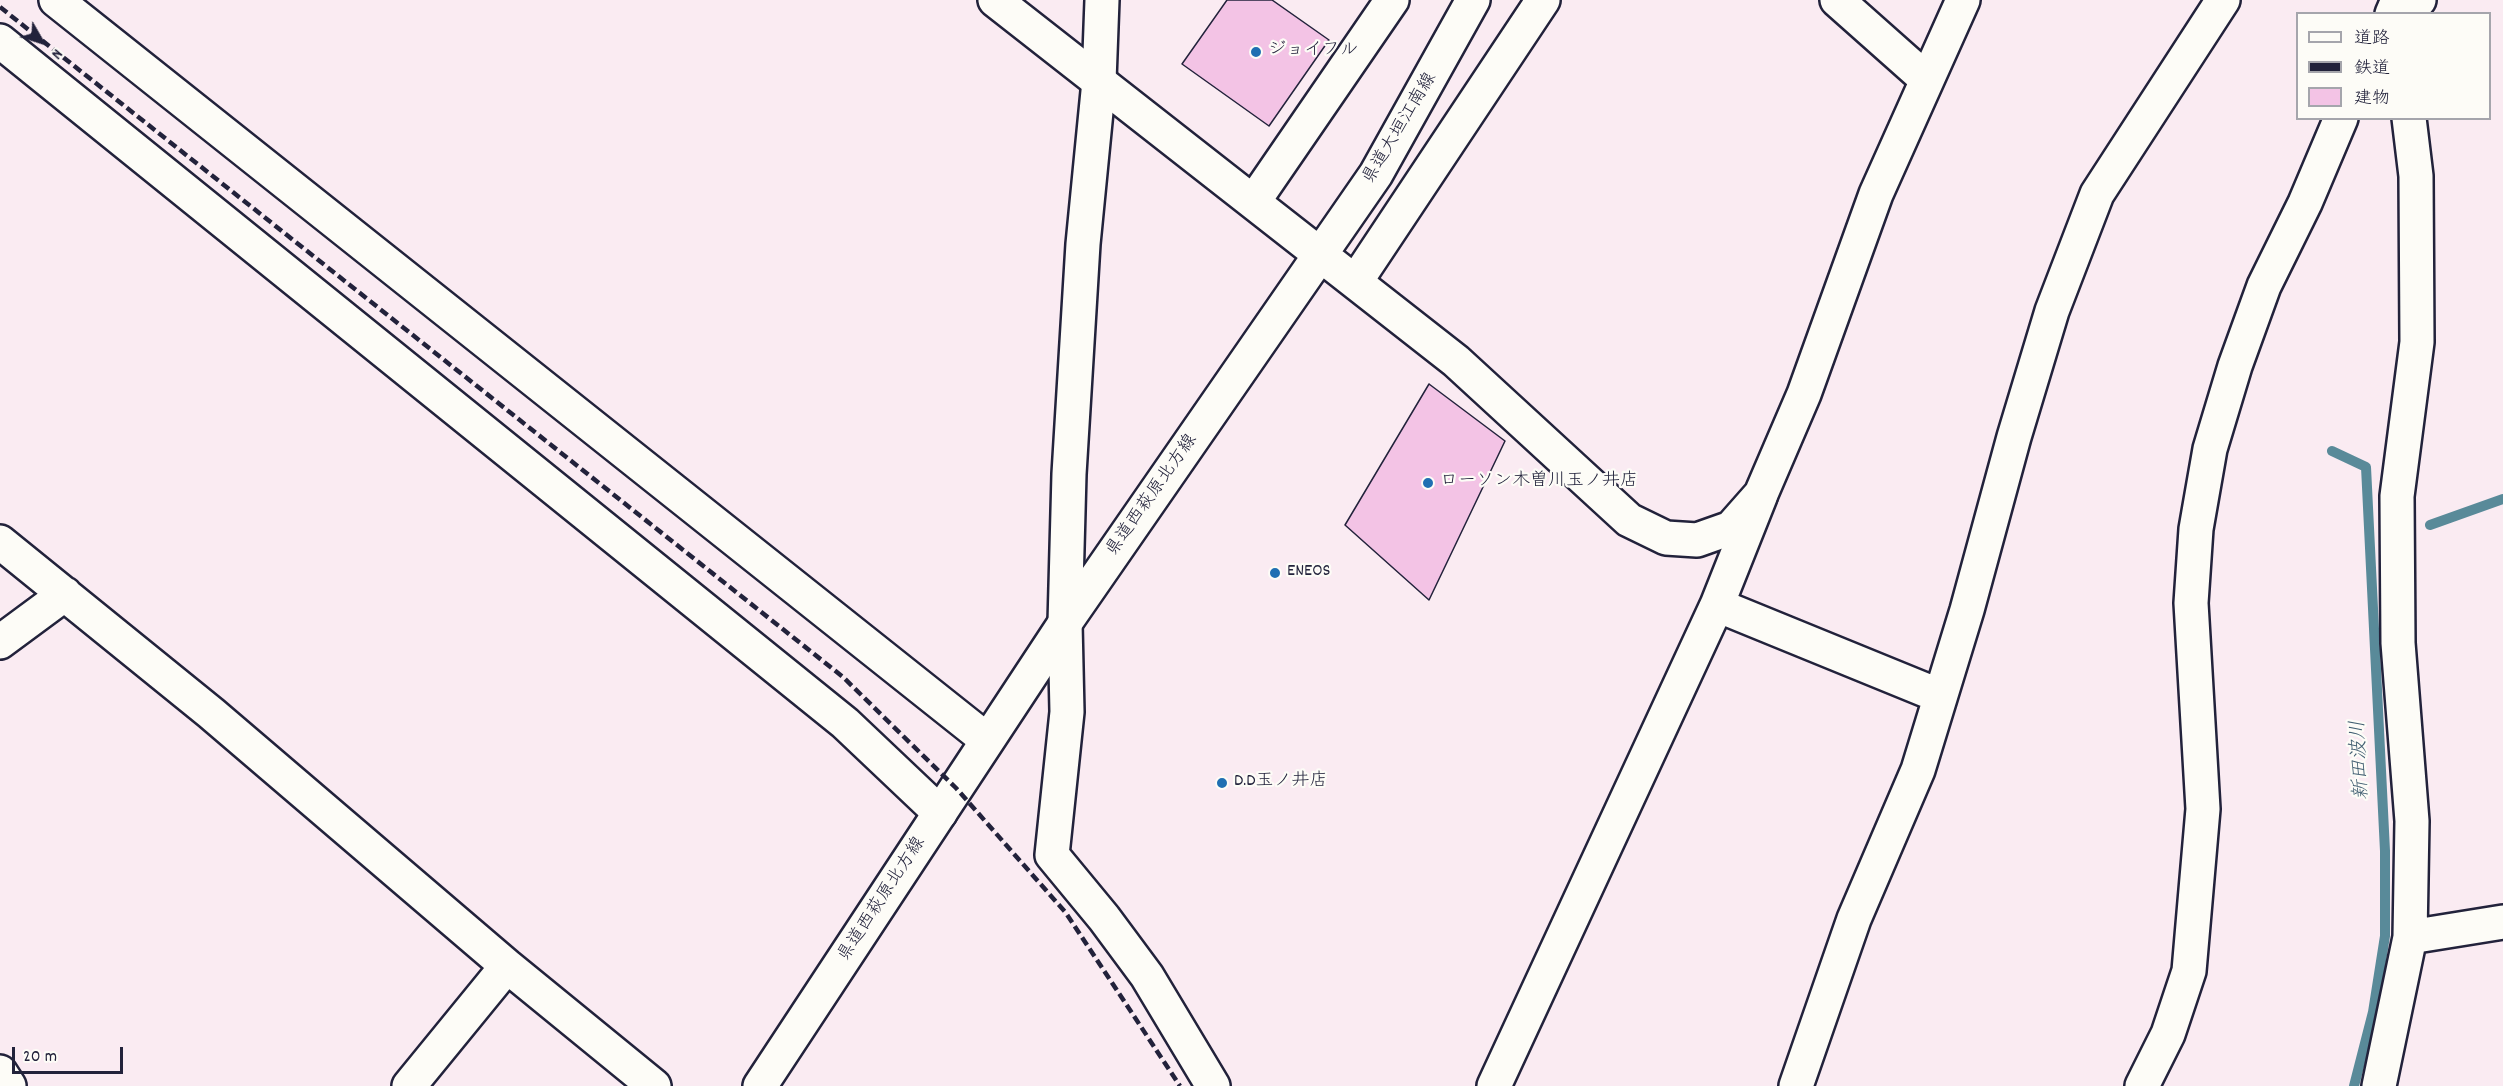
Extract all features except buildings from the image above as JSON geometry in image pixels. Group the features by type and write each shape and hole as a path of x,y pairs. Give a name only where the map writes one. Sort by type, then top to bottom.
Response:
{"street":[{"path":"56,0 987,740"},
{"path":"995,0 1356,280 1456,361 1629,520 1666,538 1697,540 1731,528 1761,494"},
{"path":"1102,0 1099,81 1083,244 1069,474 1065,623 1067,712 1053,855 1147,976 1212,1086"},
{"path":"1254,201 1392,0"},
{"name":"県道大垣江南線","path":"1322,254 1376,174 1473,0"},
{"path":"1356,280 1543,0"},
{"path":"1837,0 1926,79"},
{"path":"1494,1086 1717,605 1804,394 1876,194 1963,0"},
{"path":"1796,1086 1854,920 1918,770 2052,311 2097,194 2223,0"},
{"path":"0,41 845,723 940,813"},
{"path":"2142,1086 2168,1034 2190,960 2203,809 2191,603 2196,529 2210,449 2235,366 2264,286 2305,203 2340,120"},
{"path":"2379,1086 2410,937 2412,821 2398,643 2397,496 2417,342 2416,176 2409,120"},
{"name":"県道西萩原北方線","path":"760,1086 1065,623 1322,254"},
{"path":"0,542 212,713 507,966 654,1086"},
{"path":"0,642 64,594"},
{"path":"1717,605 1940,696"},
{"path":"2410,937 2503,922"},
{"path":"409,1086 507,966"},
{"path":"0,1072 9,1086"}],"waterway":[{"name":"新田波川","path":"2332,451 2366,467 2385,851 2385,936 2373,1012 2354,1086"},
{"path":"2430,525 2503,499"}],"railway":[{"path":"0,7 843,677 956,788 1066,913 1180,1086"}],"place":[{"name":"ジョイフル","path":"1256,52"},
{"name":"ローソン木曽川玉ノ井店","path":"1428,483"},
{"name":"ENEOS","path":"1275,573"},
{"name":"D.D玉ノ井店","path":"1222,783"}]}
